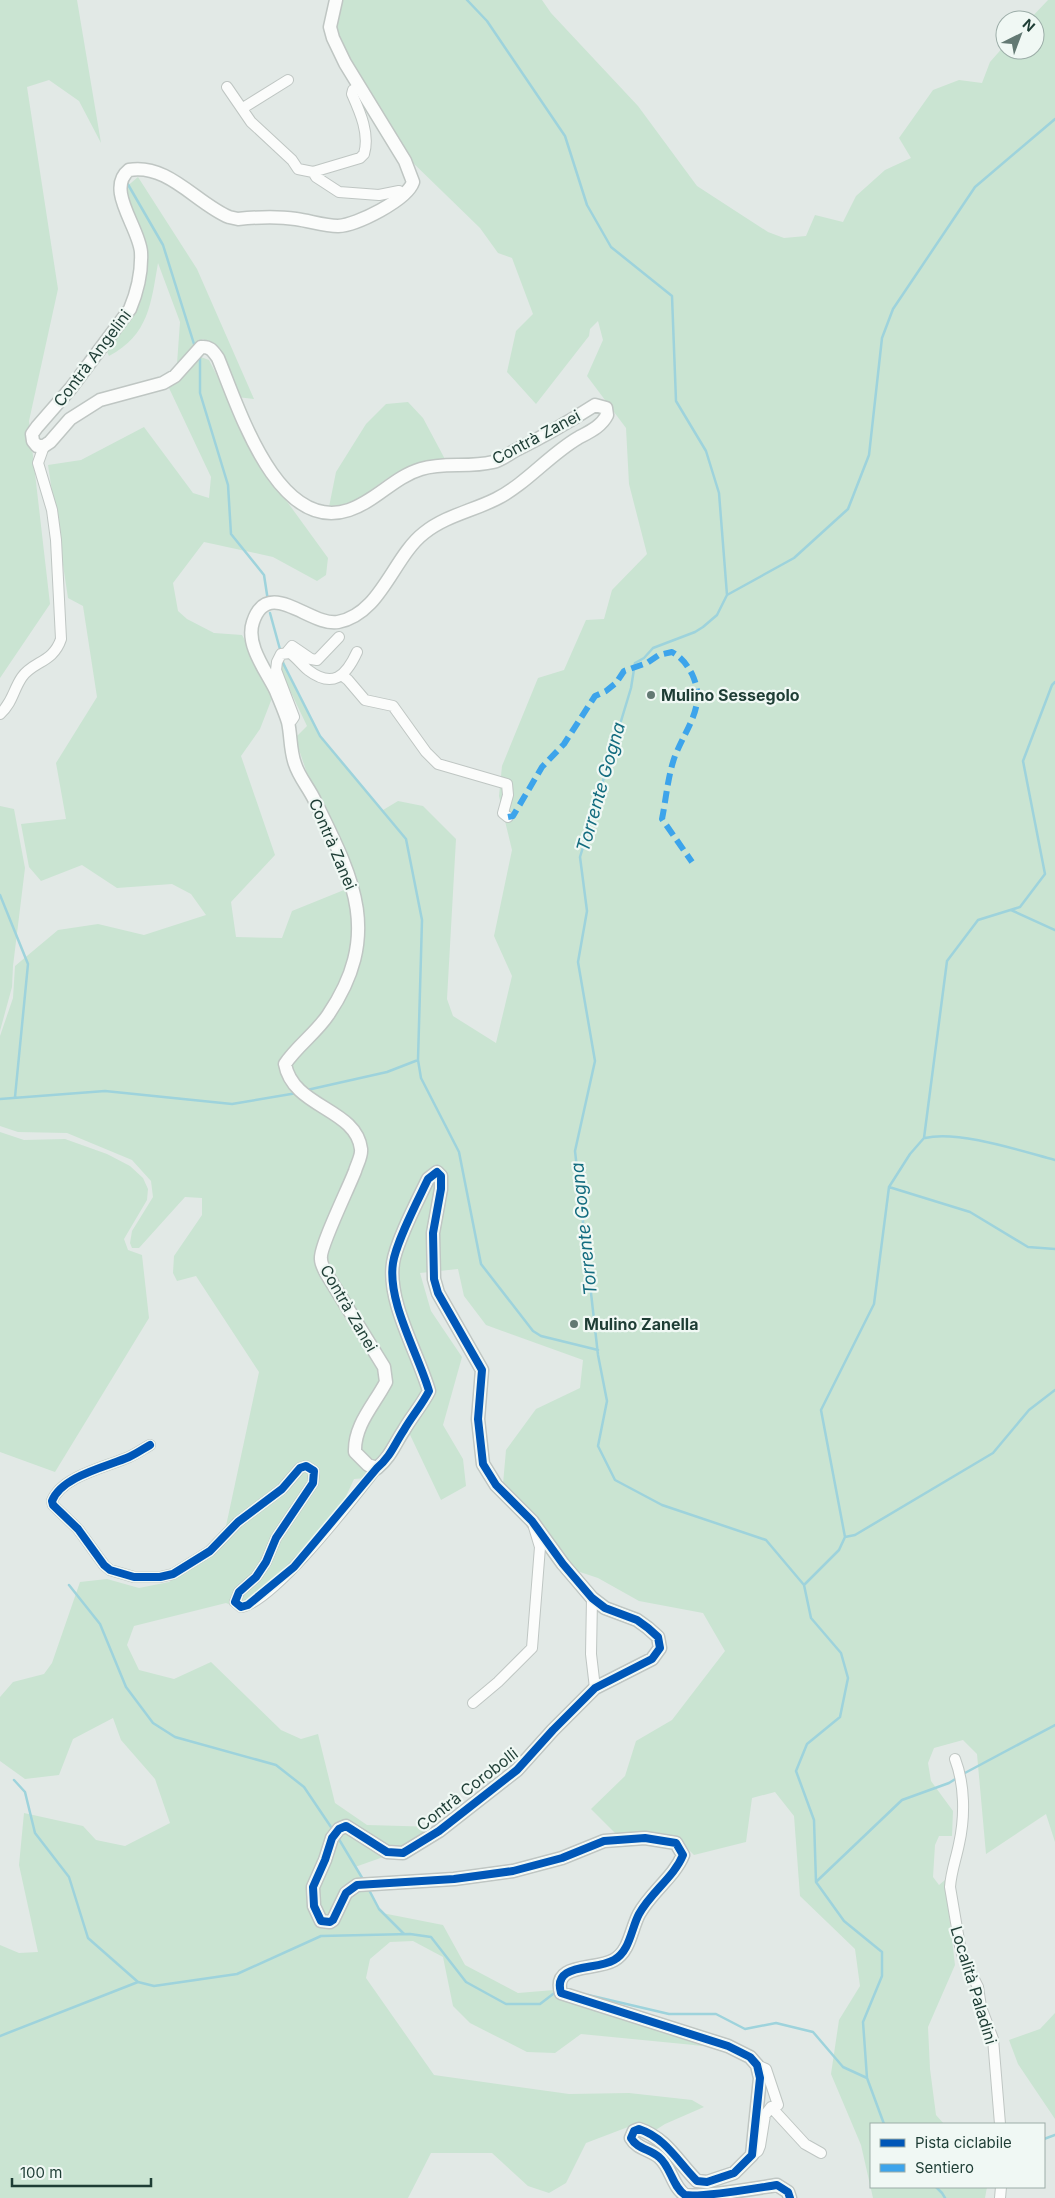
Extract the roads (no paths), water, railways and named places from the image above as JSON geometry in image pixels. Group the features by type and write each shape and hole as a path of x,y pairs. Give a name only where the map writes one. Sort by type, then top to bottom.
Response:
{"street":[{"path":"313,172 316,177 339,192 379,195 399,191 404,195 411,188 413,182 411,173 341,55 330,27 336,0"},
{"path":"243,108 288,80"},
{"path":"228,87 251,122 292,160 297,167 313,172 360,158 364,154 366,144 364,128 360,111 352,94 359,87"},
{"name":"Contrà Angelini","path":"44,446 38,446 33,441 32,434 70,388 130,309 136,294 140,277 141,251 136,231 121,198 120,186 122,178 129,170 146,168 178,184 222,214 238,219 295,219 336,226 344,225 364,217 404,195"},
{"name":"Contrà Zanei","path":"44,446 50,442 70,419 84,409 100,400 163,383 175,376 201,347 206,346 218,358 250,434 281,486 291,497 316,511 336,513 349,510 419,469 443,465 463,466 494,462 595,405 606,408 607,416 602,423 558,451 513,488 496,499 457,514 424,533 372,600 358,612 343,620 326,622 281,602 265,605 253,622 252,638 277,692 288,723 295,764 314,798 353,885 359,938 345,983 328,1015 286,1064 287,1074 301,1092 349,1126 358,1137 361,1151 346,1195 322,1248 320,1259 326,1273 384,1367 386,1382 364,1417 355,1441 355,1452 368,1465 377,1468"},
{"path":"0,714 9,706 23,675 55,651 61,638 56,540 52,510 38,463 44,446"},
{"path":"339,637 318,660 311,659 292,646 286,652 297,658 314,674 335,679 342,676 351,665 357,652"},
{"name":"Contrà Zanei","path":"286,652 281,654 276,666 294,717 288,723"},
{"path":"342,676 368,702 378,702 393,706 426,752 438,764 507,784 508,795 503,813 508,817"},
{"name":"Contrà Corobolli","path":"377,1468 388,1458 404,1429 421,1407 429,1390 408,1337 391,1280 393,1261 400,1242 428,1178 437,1172 441,1176 441,1190 433,1233 434,1278 438,1293 482,1370 478,1419 483,1464 508,1499 532,1521 563,1564 592,1598 605,1608 638,1620 658,1637 660,1648 652,1659 595,1688 552,1730 517,1770 439,1830 403,1853 387,1852 346,1826 335,1834 313,1887 314,1906 321,1922 330,1922 333,1920 346,1893 356,1885 461,1878 513,1871 562,1858 604,1842 645,1838 676,1843 683,1855 679,1864 650,1895 639,1915 625,1950 615,1960 598,1966 571,1970 561,1976 560,1988 728,2046 750,2056 757,2065"},
{"path":"150,1445 131,1456 92,1471 66,1484 56,1493 52,1501 53,1505 87,1540 104,1566 115,1573 134,1577 160,1577 174,1574 210,1551 238,1522 282,1488 300,1468 306,1466 314,1471 313,1484 276,1538 261,1570 237,1596 235,1602 239,1607 248,1605 255,1600 294,1567 377,1468"},
{"path":"473,1703 498,1682 532,1648 540,1547 532,1521"},
{"path":"592,1598 591,1654 595,1688"},
{"name":"Località Paladini","path":"955,1759 961,1775 960,1843 950,1878 950,1887 963,1957 978,1987 981,2007 993,2039 1000,2123"},
{"path":"752,2155 760,2078 757,2065"},
{"path":"757,2065 766,2068 778,2105"},
{"path":"790,2198 788,2192 777,2185 715,2197 694,2198 685,2194 675,2184 668,2166 658,2155 634,2144 631,2138 634,2131 639,2129 649,2132 668,2148 697,2181 707,2182 734,2173 760,2146 765,2115 771,2107 805,2144 821,2153"}],"waterway":[{"path":"467,0 487,21 565,136 587,205 611,247 672,296 676,401 706,451 719,493 727,595"},
{"path":"727,595 794,558 848,509 869,455 882,338 893,309 975,187 1055,119"},
{"path":"126,181 163,245 194,344"},
{"path":"200,355 200,393 228,485 231,534 264,575 268,601"},
{"name":"Torrente Gogna","path":"727,595 717,615 703,627 695,632 653,648 644,658 635,663 631,688 580,857 587,911 578,962 595,1061 575,1151 598,1355 607,1401 598,1446 615,1480 662,1505 766,1540 804,1585 811,1618 841,1653 848,1678 840,1717 807,1744 796,1771 814,1820 816,1882 844,1921 882,1952 882,1976 863,2022 867,2078 884,2123"},
{"path":"270,613 281,653"},
{"path":"282,661 320,736 406,839 422,920 418,1060 421,1078 459,1152 481,1264 533,1331 541,1336 598,1350"},
{"path":"804,1585 839,1550 845,1537 821,1410 874,1304 889,1187 910,1154 924,1138 947,961 978,920 1020,907 1045,874 1023,761 1052,685 1055,682"},
{"path":"0,895 28,964 15,1097"},
{"path":"1011,910 1055,930"},
{"path":"307,1090 387,1072 418,1060"},
{"path":"0,1099 105,1091 232,1104 297,1093"},
{"path":"925,1138 939,1136 972,1139 1055,1160"},
{"path":"889,1187 970,1212 1028,1247 1055,1249"},
{"path":"845,1537 855,1535 993,1453 1029,1410 1055,1390"},
{"path":"69,1585 100,1624 126,1687 153,1723 175,1737 276,1765 304,1787 333,1830"},
{"path":"963,1774 1055,1725"},
{"path":"817,1881 902,1800 949,1783 957,1778"},
{"path":"14,1780 25,1792 35,1833 69,1877 88,1938 138,1982 154,1986 237,1974 321,1936 410,1934 431,1937 466,1982 506,2004 540,2004 557,1991"},
{"path":"337,1836 364,1881"},
{"path":"368,1888 379,1909 404,1934"},
{"path":"0,2036 138,1982"},
{"path":"588,1995 669,2014 716,2014 745,2029 776,2023 813,2032 843,2067 867,2078"},
{"path":"1045,2139 1055,2135"},
{"name":"Torrente Gogna","path":"937,2188 945,2198"}],"place":[{"name":"Mulino Sessegolo","path":"651,695"},
{"name":"Mulino Zanella","path":"574,1324"}]}
